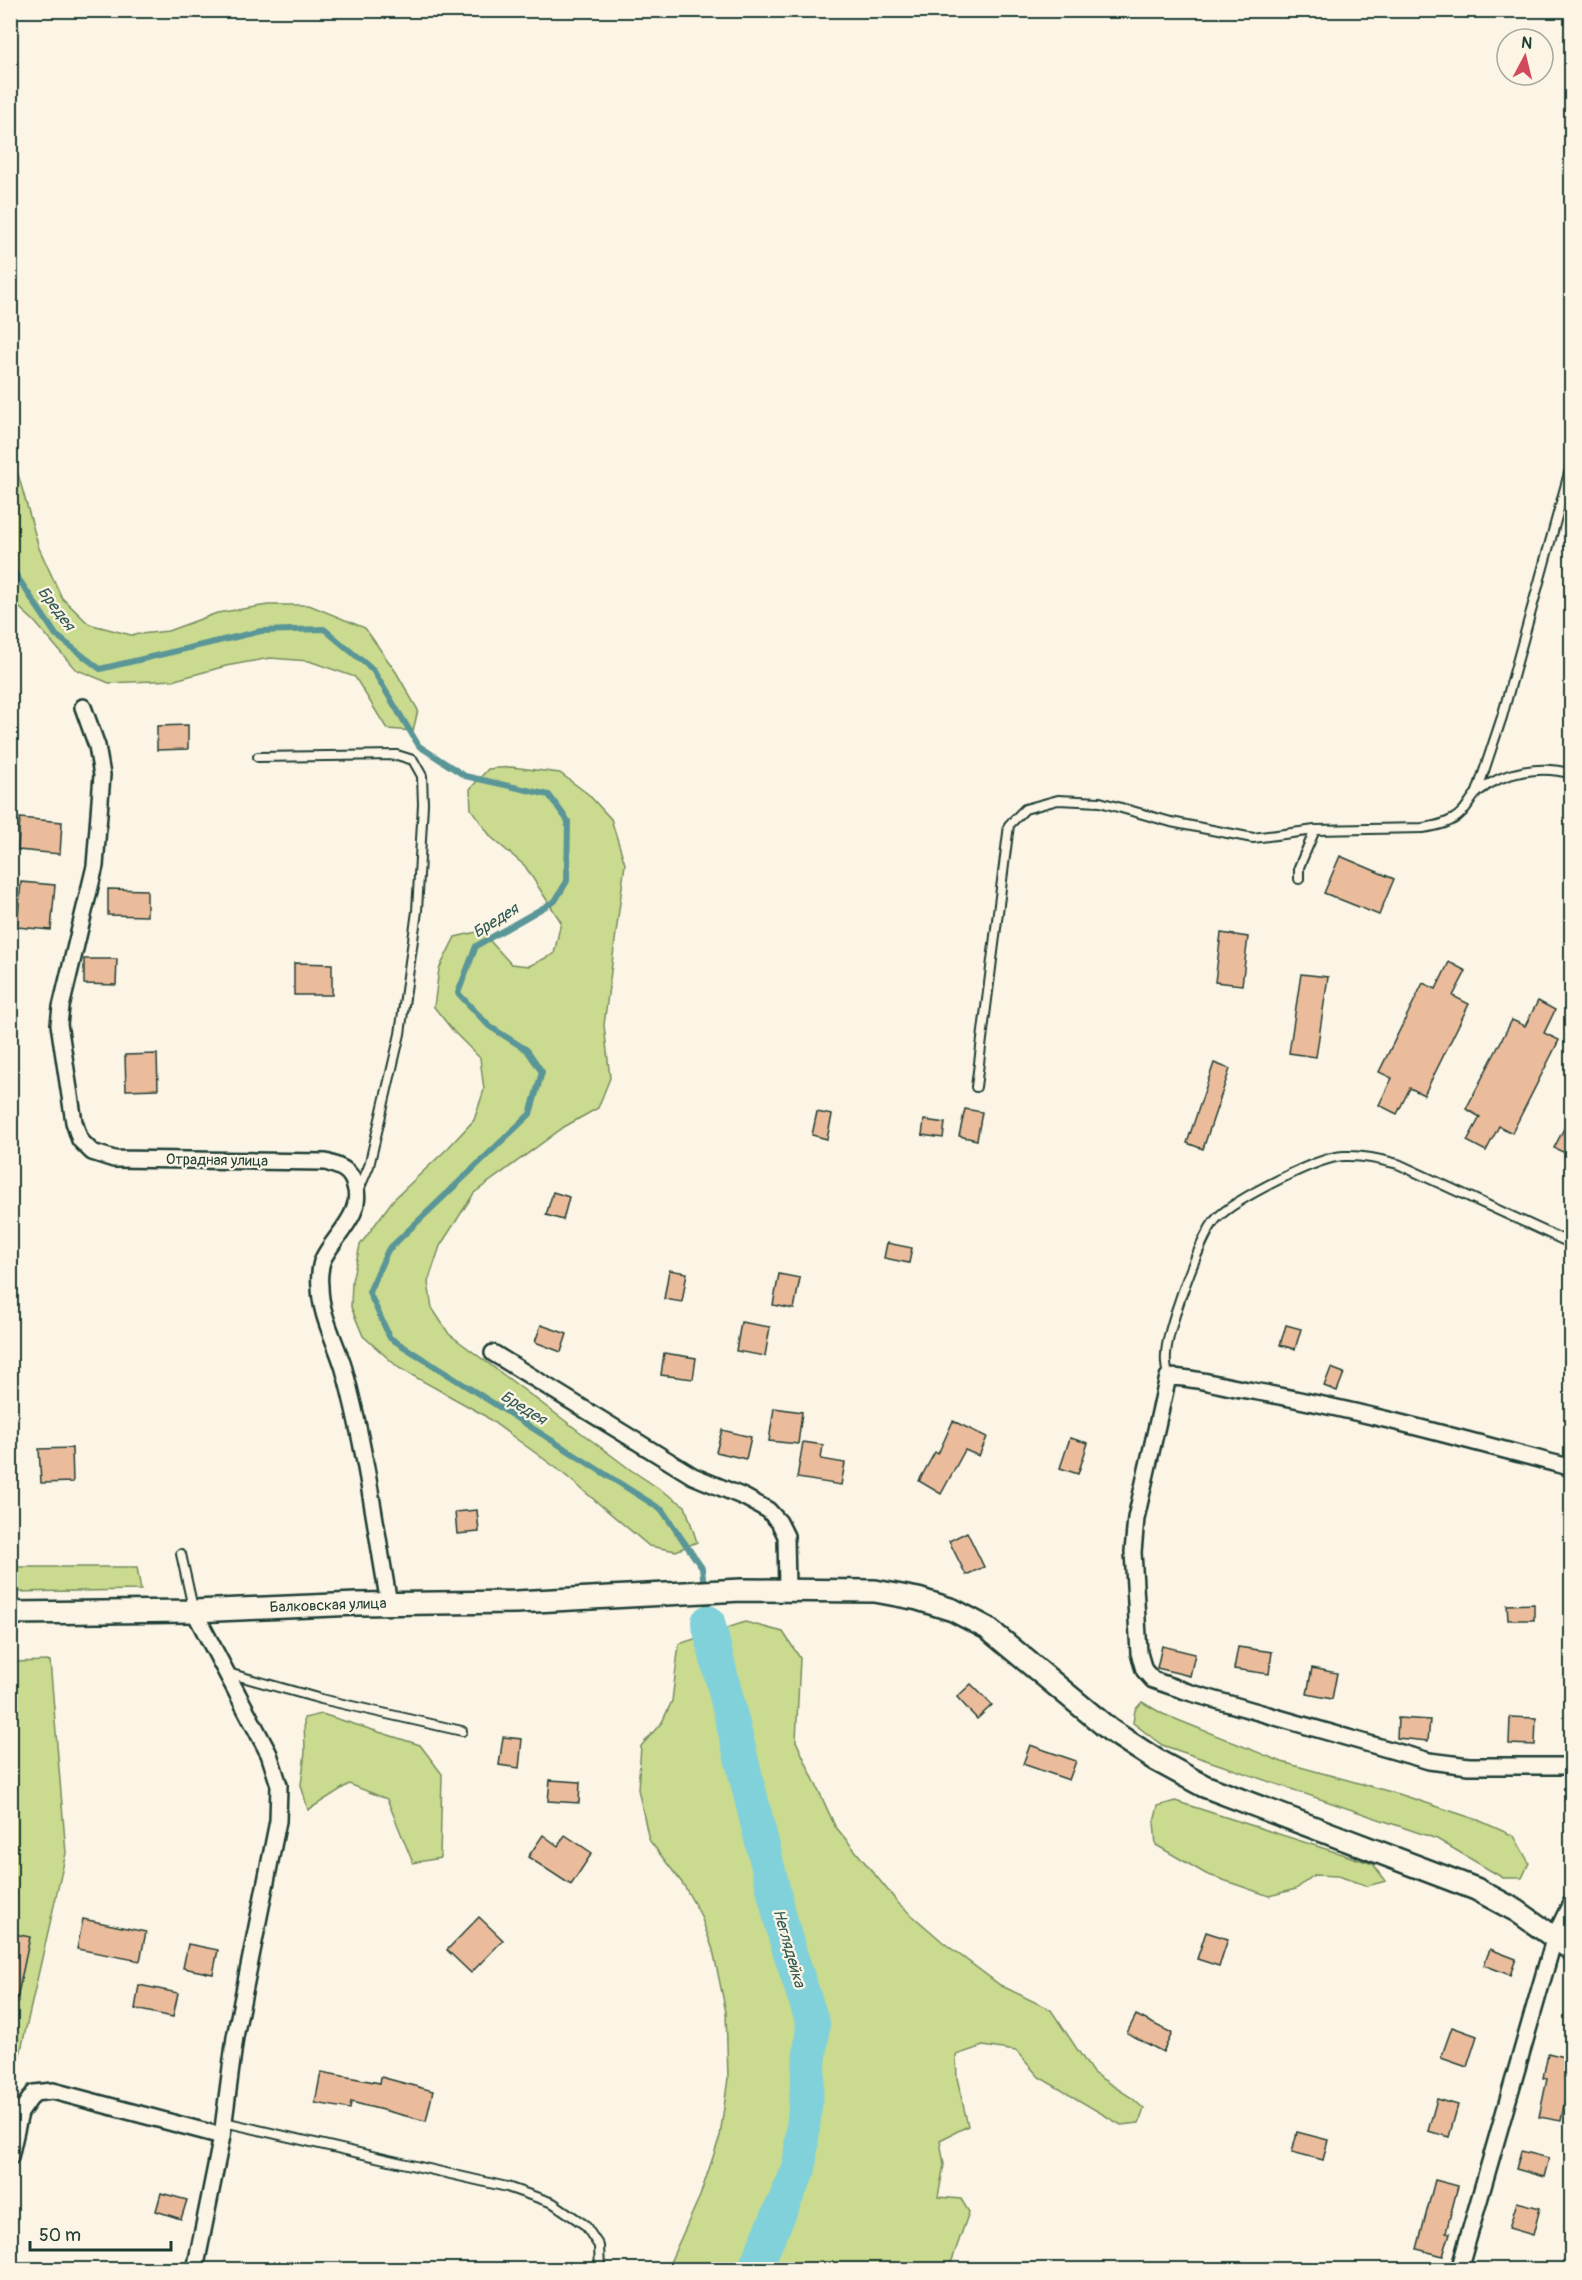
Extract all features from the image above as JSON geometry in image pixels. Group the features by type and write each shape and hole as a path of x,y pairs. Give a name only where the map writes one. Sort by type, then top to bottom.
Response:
{"main road":[{"name":"Балковская улица","path":"10,1613 194,1611 389,1603 516,1602 787,1589 875,1591 918,1599 953,1610 987,1628 1110,1730 1156,1760 1204,1786 1476,1889 1517,1911 1572,1950"}],"street":[{"name":"Отрадная улица","path":"83,707 98,746 102,775 95,866 61,1007 59,1024 74,1122 80,1140 92,1152 114,1159 326,1162 343,1167 352,1176 358,1193"},
{"path":"358,1193 353,1214 322,1260 320,1287 326,1320 344,1368 364,1460 389,1603"},
{"path":"493,1353 693,1476 744,1497 768,1510 779,1522 786,1536 787,1589"},
{"path":"1572,1468 1311,1401 1183,1377 1168,1377 1136,1518 1133,1552 1139,1653 1144,1671 1153,1680 1429,1761 1469,1766 1572,1766"},
{"path":"194,1611 269,1754 279,1785 278,1821 235,2037 223,2129 195,2270"},
{"path":"1459,2270 1555,1936 1572,1901"},
{"path":"10,2157 20,2113 33,2093 53,2091 223,2129"}],"lane":[{"path":"976,1087 1009,825 1025,809 1058,800 1100,802 1171,822 1253,838 1315,830 1423,828 1440,825 1461,814 1477,792 1502,717 1572,462"},
{"path":"258,756 397,755 413,760 422,776 422,856 400,1034 369,1166 358,1193"},
{"path":"1477,792 1499,778 1534,769 1572,774"},
{"path":"1299,879 1299,867 1315,830"},
{"path":"1168,1377 1166,1354 1169,1335 1201,1244 1216,1219 1233,1204 1311,1164 1341,1156 1369,1156 1398,1164 1572,1244"},
{"path":"181,1554 194,1611"},
{"path":"227,1673 321,1699 462,1731"},
{"path":"223,2129 507,2187 553,2203 585,2225 599,2246 600,2270"}],"green space":[{"path":"10,446 39,548 62,598 89,624 131,635 168,631 217,613 268,605 309,605 365,628 396,672 418,710 413,731 387,729 355,677 309,661 270,658 226,666 175,680 109,683 75,669 34,621 11,600"},
{"path":"511,767 560,773 588,794 611,819 625,864 604,1025 610,1078 598,1108 564,1127 474,1193 440,1246 428,1282 432,1308 449,1334 631,1470 685,1506 697,1542 676,1551 649,1546 559,1470 482,1414 399,1368 363,1336 351,1307 352,1281 360,1245 393,1200 474,1120 484,1090 480,1058 454,1032 434,1007 439,969 455,937 481,931 511,964 529,966 554,954 561,922 525,866 491,837 471,809 470,789 488,769"},
{"path":"11,1567 137,1567 141,1590 11,1592"},
{"path":"745,1622 783,1632 800,1658 796,1741 835,1826 899,1904 944,1943 1000,1985 1051,2010 1093,2073 1132,2098 1144,2109 1139,2123 1121,2125 1039,2077 1016,2051 983,2046 956,2055 957,2078 968,2126 940,2140 944,2165 938,2197 961,2199 969,2212 949,2269 667,2269 700,2196 720,2136 728,2078 726,2012 713,1950 700,1914 683,1884 649,1840 638,1789 641,1746 662,1722 672,1701 679,1644"},
{"path":"50,1661 66,1853 11,2094 11,1662"},
{"path":"1142,1702 1163,1714 1282,1762 1402,1795 1478,1820 1514,1836 1529,1863 1522,1878 1503,1878 1437,1839 1162,1745 1133,1723 1135,1710"},
{"path":"322,1714 420,1745 442,1774 440,1858 413,1863 387,1799 349,1784 308,1810 301,1785 305,1752 304,1718"},
{"path":"1175,1801 1373,1864 1386,1881 1367,1886 1338,1876 1314,1875 1296,1889 1269,1896 1206,1874 1156,1845 1154,1822 1158,1806"}],"building":[{"path":"188,725 188,749 157,750 157,726"},
{"path":"20,818 62,822 60,854 18,850"},
{"path":"1340,856 1394,879 1379,915 1324,893"},
{"path":"21,882 55,885 51,930 17,927"},
{"path":"108,889 147,890 147,916 108,915"},
{"path":"1221,933 1248,937 1242,985 1215,982"},
{"path":"84,959 117,959 116,985 84,984"},
{"path":"1449,962 1466,971 1453,996 1469,1004 1424,1095 1410,1088 1397,1114 1379,1105 1392,1078 1379,1072 1423,983 1436,989"},
{"path":"294,963 332,964 332,995 294,995"},
{"path":"1301,974 1328,977 1316,1057 1289,1053"},
{"path":"1538,1001 1555,1010 1544,1033 1559,1040 1512,1133 1499,1126 1486,1151 1467,1141 1480,1117 1466,1109 1512,1020 1525,1026"},
{"path":"157,1054 158,1089 126,1090 125,1055"},
{"path":"1214,1063 1230,1069 1203,1149 1187,1143"},
{"path":"965,1109 982,1112 977,1140 959,1136"},
{"path":"817,1112 832,1115 827,1139 812,1135"},
{"path":"1572,1113 1572,1156 1554,1148"},
{"path":"924,1120 945,1123 943,1138 922,1135"},
{"path":"553,1192 569,1197 563,1220 546,1215"},
{"path":"887,1243 912,1248 909,1263 884,1258"},
{"path":"669,1270 687,1273 682,1302 664,1299"},
{"path":"779,1274 800,1278 794,1309 773,1305"},
{"path":"741,1322 770,1327 765,1356 736,1351"},
{"path":"541,1325 567,1334 561,1352 535,1342"},
{"path":"1286,1325 1301,1329 1295,1349 1280,1345"},
{"path":"664,1353 696,1358 693,1379 661,1375"},
{"path":"1331,1368 1344,1373 1337,1391 1324,1386"},
{"path":"774,1408 802,1412 798,1444 769,1441"},
{"path":"953,1421 987,1437 979,1456 965,1450 941,1494 919,1481 935,1452 938,1454"},
{"path":"722,1430 751,1437 746,1459 716,1452"},
{"path":"1070,1438 1088,1443 1078,1474 1060,1468"},
{"path":"803,1442 823,1445 821,1459 845,1463 841,1485 797,1478"},
{"path":"72,1448 73,1482 41,1483 39,1449"},
{"path":"477,1510 479,1532 457,1534 455,1512"},
{"path":"967,1532 984,1567 966,1575 949,1541"},
{"path":"1534,1604 1534,1620 1508,1620 1507,1605"},
{"path":"1162,1646 1195,1654 1190,1676 1157,1668"},
{"path":"1238,1647 1272,1652 1269,1674 1234,1669"},
{"path":"1312,1668 1337,1673 1332,1699 1307,1694"},
{"path":"971,1684 992,1705 977,1719 957,1697"},
{"path":"1510,1717 1536,1718 1535,1745 1509,1744"},
{"path":"1398,1718 1430,1720 1428,1741 1397,1738"},
{"path":"503,1737 522,1739 519,1768 499,1765"},
{"path":"1030,1745 1076,1761 1069,1780 1023,1764"},
{"path":"550,1780 580,1782 579,1803 548,1801"},
{"path":"543,1835 558,1846 565,1835 592,1853 571,1885 528,1857"},
{"path":"479,1917 503,1940 471,1973 447,1950"},
{"path":"83,1919 146,1932 140,1961 77,1949"},
{"path":"1206,1932 1228,1939 1219,1966 1197,1959"},
{"path":"10,1933 30,1937 17,1999 10,1998"},
{"path":"188,1944 218,1950 213,1974 183,1968"},
{"path":"1490,1949 1516,1959 1510,1975 1484,1965"},
{"path":"139,1985 178,1993 173,2017 135,2009"},
{"path":"1136,2015 1172,2033 1163,2052 1127,2033"},
{"path":"1452,2027 1477,2036 1467,2067 1441,2058"},
{"path":"1548,2053 1572,2059 1572,2084 1568,2083 1561,2121 1539,2117 1547,2079 1543,2078"},
{"path":"321,2072 380,2083 381,2077 433,2091 426,2121 351,2102 350,2109 315,2103"},
{"path":"1437,2099 1458,2105 1449,2137 1428,2131"},
{"path":"1297,2132 1328,2140 1323,2160 1292,2152"},
{"path":"1521,2151 1549,2158 1544,2177 1516,2169"},
{"path":"1435,2180 1458,2186 1446,2232 1450,2233 1443,2256 1417,2249"},
{"path":"161,2193 187,2200 181,2219 156,2211"},
{"path":"1517,2202 1540,2208 1533,2235 1509,2228"}],"waterway":[{"name":"Бредея","path":"10,566 56,635 100,669 261,631 324,629 373,670 419,746 465,776 549,795 568,821 567,881 555,901 476,946 458,993 489,1026 527,1050 542,1072 530,1114 388,1250 369,1292 390,1338 662,1510 702,1568 704,1587"},
{"name":"Бредея","path":"706,1597 708,1622"},
{"name":"Неглядейка","path":"708,1622 785,1937 813,2024 799,2169 754,2270"}]}
